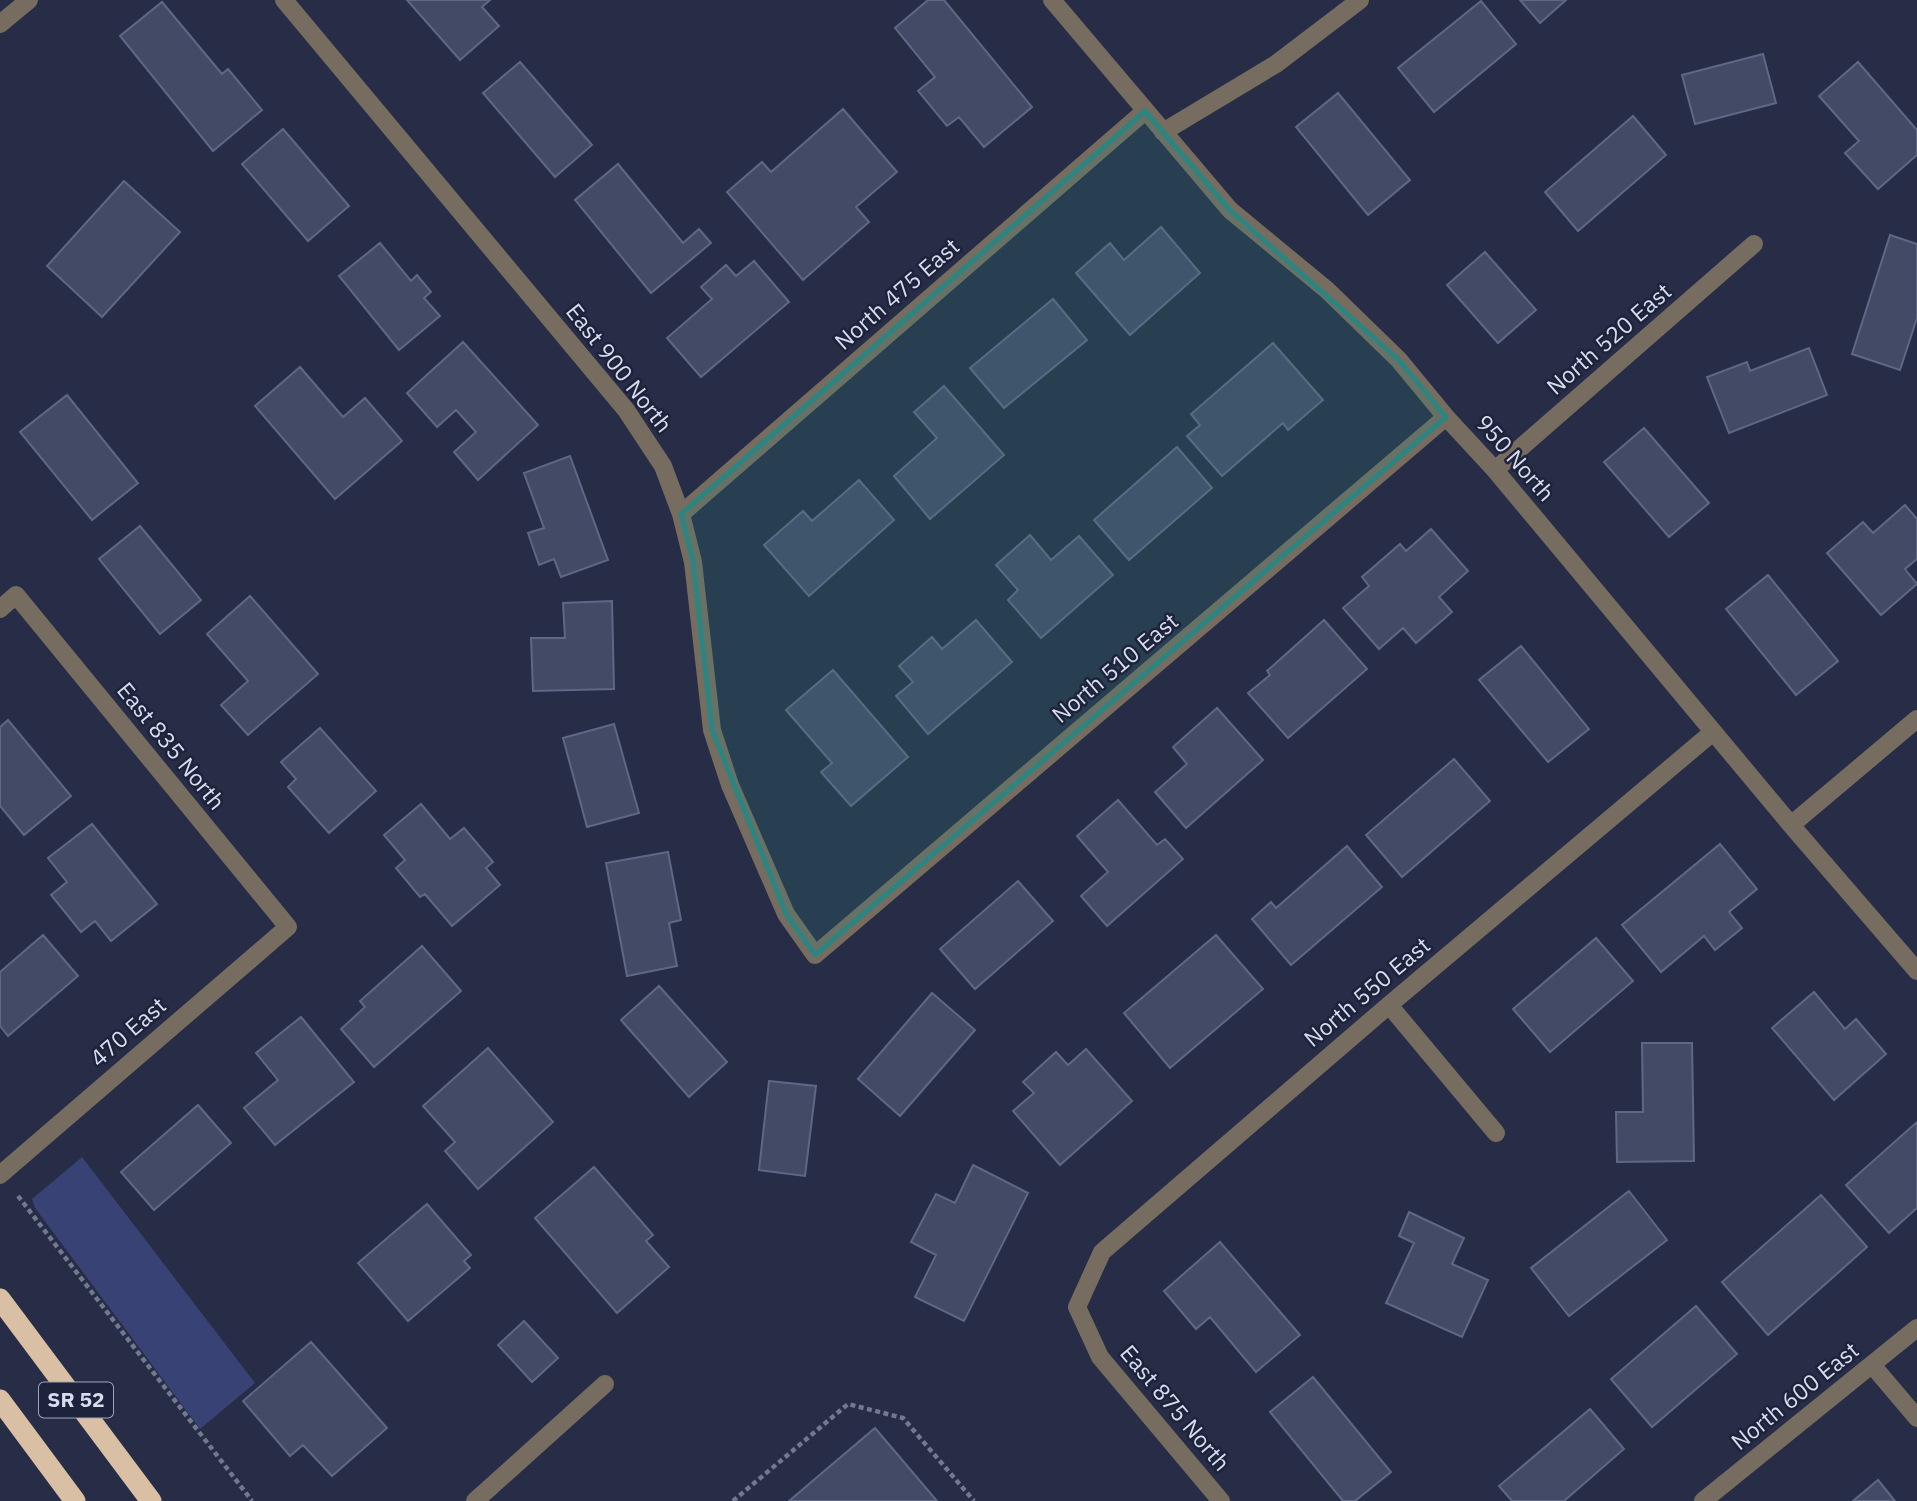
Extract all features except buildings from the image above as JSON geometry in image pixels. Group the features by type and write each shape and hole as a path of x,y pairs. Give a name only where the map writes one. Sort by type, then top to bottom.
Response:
{"highway":[{"name":"SR 52","path":"0,1299 151,1501"},
{"name":"SR 52","path":"0,1400 75,1501"}],"street":[{"path":"0,24 29,0"},
{"name":"East 900 North","path":"284,0 626,410 663,466 681,514 693,562 712,730 730,785 786,914 815,956"},
{"name":"950 North","path":"1052,0 1230,210 1327,290 1399,360 1917,971"},
{"path":"1163,132 1276,64 1360,0"},
{"name":"North 475 East","path":"681,514 1145,111"},
{"name":"North 520 East","path":"1495,470 1754,244"},
{"name":"North 510 East","path":"815,956 1446,418"},
{"name":"East 835 North","path":"0,609 16,595 288,927"},
{"path":"1791,825 1917,719"},
{"name":"North 550 East","path":"1077,1307 1102,1252 1713,732"},
{"name":"470 East","path":"0,1175 288,927"},
{"path":"1389,1005 1496,1133"},
{"name":"East 875 North","path":"1077,1307 1100,1357 1221,1501"},
{"name":"North 600 East","path":"1703,1501 1917,1328"},
{"path":"1873,1366 1917,1418"},
{"path":"475,1501 605,1384"}],"path":[{"path":"21,1200 252,1501"},
{"path":"733,1501 848,1404 903,1418 974,1501"}],"highlighted area":[{"path":"1145,111 1230,210 1399,360 1446,417 815,955 786,914 712,730 693,562 681,514"}],"shaded area":[{"path":"82,1157 255,1383 200,1429 35,1208 32,1199"}]}
